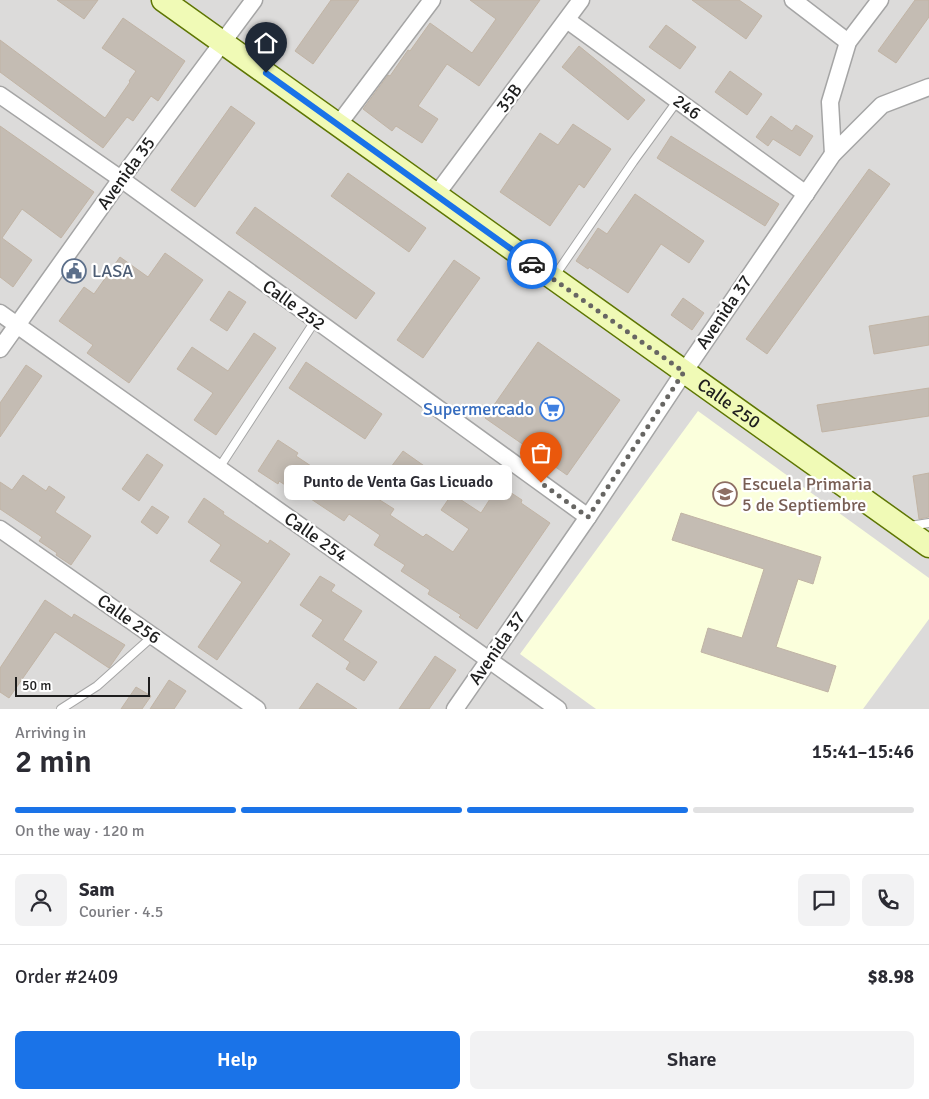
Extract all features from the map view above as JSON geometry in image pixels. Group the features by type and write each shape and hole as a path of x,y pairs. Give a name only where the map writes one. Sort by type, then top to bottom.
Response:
{"main road":[{"name":"Calle 250","path":"163,0 929,546"}],"street":[{"name":"Avenida 35","path":"0,349 121,179 254,0"},
{"path":"338,126 432,0"},
{"name":"35B","path":"436,195 581,0"},
{"path":"793,0 848,42"},
{"path":"833,154 830,102 848,42 880,0"},
{"name":"246","path":"567,20 806,194"},
{"name":"Avenida 37","path":"455,709 588,517 684,372 833,154 882,106 929,87"},
{"name":"Calle 252","path":"0,95 121,179 588,517"},
{"name":"Calle 254","path":"0,313 558,709"},
{"name":"Calle 256","path":"0,529 257,709"}],"lane":[{"path":"553,279 678,100"},
{"path":"219,468 315,321"},
{"path":"903,528 929,524"},
{"path":"61,709 97,686 153,636"}],"shaded area":[{"path":"0,0 929,0 929,709 0,709"},
{"name":"Escuela Primaria 5 de Septiembre","path":"698,411 929,578 929,619 863,709 596,709 520,654"}],"building":[{"path":"57,0 98,0 84,19"},
{"path":"331,0 359,0 313,64 295,51"},
{"path":"470,0 540,0 479,86 447,64 418,106 438,119 422,143 396,126 392,131 363,109 430,23 472,53 496,19"},
{"path":"692,0 739,0 762,16 746,39"},
{"path":"915,0 929,0 929,17 896,63 878,51"},
{"path":"123,18 185,61 158,101 151,96 133,121 127,117 103,148 0,72 0,40 105,118 136,71 102,48"},
{"path":"666,25 696,47 680,69 649,47"},
{"path":"579,46 645,100 628,120 562,67"},
{"path":"730,71 762,94 747,115 715,92"},
{"path":"231,106 255,123 195,207 171,190"},
{"path":"771,116 792,131 796,125 813,136 800,156 773,139 768,146 756,137"},
{"path":"573,124 611,149 584,188 579,184 550,226 500,192 540,133 558,145"},
{"path":"0,126 94,192 61,238 22,209 2,238 32,260 13,287 0,277"},
{"path":"671,136 779,204 765,226 657,158"},
{"path":"869,169 890,184 767,354 746,339"},
{"path":"348,173 426,228 409,252 331,196"},
{"path":"635,194 704,241 689,263 661,244 628,293 589,267 588,269 576,261 598,228 607,234"},
{"path":"255,207 375,293 356,319 236,233"},
{"path":"165,253 203,280 129,383 87,353 93,345 59,321 84,287 94,294 120,257 148,277"},
{"path":"454,260 480,278 423,358 397,340"},
{"path":"229,291 246,302 227,331 210,320"},
{"path":"683,298 704,313 692,330 671,315"},
{"path":"929,316 929,345 874,354 869,326"},
{"path":"254,333 276,348 216,435 194,420 213,393 177,369 192,347 228,371"},
{"name":"Supermercado","path":"538,342 620,400 567,475 485,418"},
{"path":"306,362 382,414 365,439 289,388"},
{"path":"26,365 42,376 0,437 0,403"},
{"path":"929,388 929,416 822,432 817,405"},
{"path":"278,440 298,453 296,456 335,482 339,476 373,499 375,497 394,509 390,515 423,537 426,534 453,552 469,529 441,510 452,494 481,513 499,485 522,500 521,503 550,523 477,629 459,617 461,615 428,594 430,590 401,571 405,565 374,545 380,535 349,514 344,521 305,495 304,497 279,481 278,484 258,471"},
{"path":"403,451 430,470 419,486 391,467"},
{"path":"147,454 163,465 139,501 122,489"},
{"path":"929,473 929,517 919,519 913,476"},
{"path":"23,475 46,491 49,486 65,497 55,512 91,536 71,565 39,541 42,537 0,509 0,482 12,490"},
{"path":"204,498 224,512 223,514 268,544 270,540 290,554 217,660 198,647 242,582 210,561 221,545 188,522"},
{"path":"152,506 169,517 157,534 141,522"},
{"path":"681,513 821,557 813,584 798,579 776,647 836,666 828,692 701,652 708,628 742,638 764,569 672,540"},
{"path":"320,576 335,585 331,591 362,611 343,640 377,662 364,681 346,669 350,662 312,636 323,620 300,605"},
{"path":"45,600 72,618 74,614 125,645 109,668 55,632 9,698 0,692 0,668"},
{"path":"435,656 456,670 429,709 399,709"},
{"path":"169,680 186,691 174,709 150,709"},
{"path":"317,683 357,709 299,709"},
{"path":"136,687 151,696 142,709 121,709"}],"way so far":[{"path":"532,264 684,372 588,517 541,483"}],"place":[{"name":"LASA","path":"74,271"},
{"name":"Supermercado","path":"552,409"},
{"name":"Punto de Venta Gas Licuado","path":"541,483"},
{"name":"Escuela Primaria 5 de Septiembre","path":"725,494"}],"route":[{"path":"266,73 532,264"}]}
